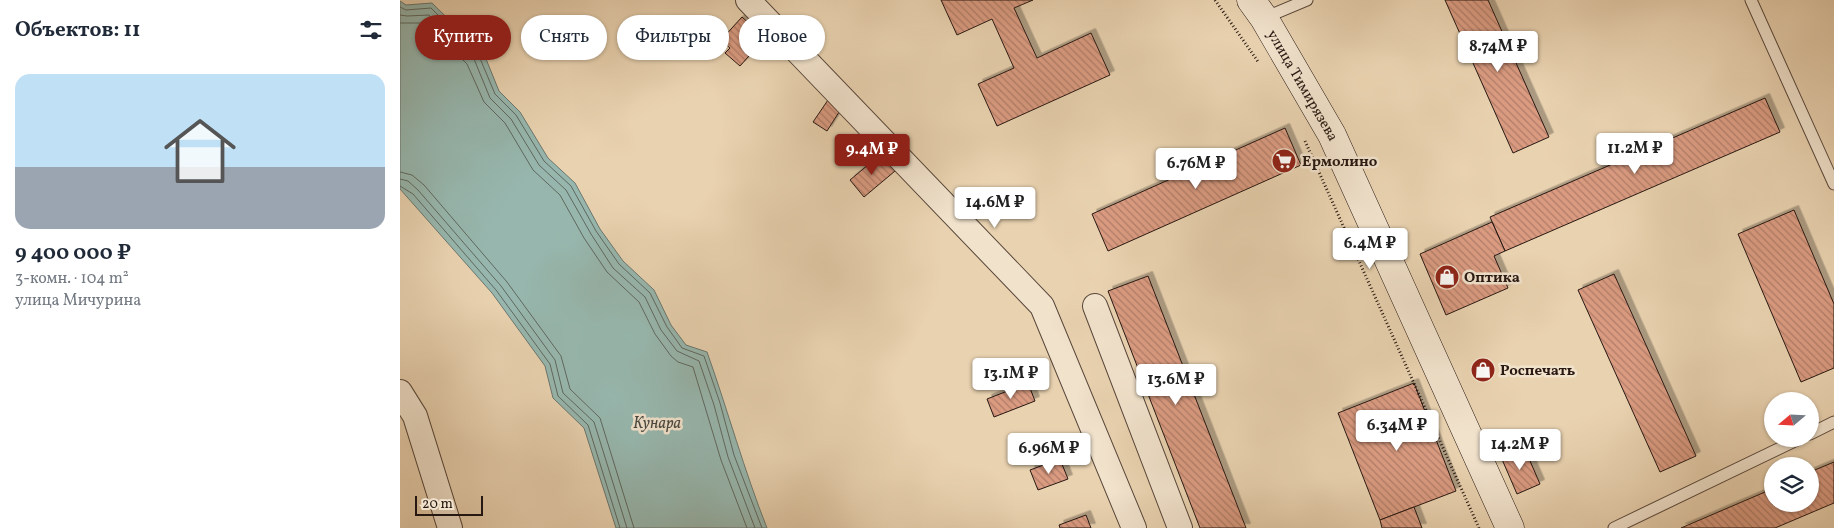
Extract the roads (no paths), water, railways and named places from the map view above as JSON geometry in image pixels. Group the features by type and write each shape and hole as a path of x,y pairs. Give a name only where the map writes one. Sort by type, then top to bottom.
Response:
{"street":[{"path":"748,0 1042,306 1134,528"},
{"name":"улица Тимирязева","path":"1258,9 1332,134 1510,528"},
{"path":"1095,306 1180,528"},
{"path":"400,392 415,416 450,528"}],"lane":[{"path":"1258,9 1307,0"},
{"path":"1751,0 1834,184"},
{"path":"1819,430 1834,422"},
{"path":"1614,528 1780,448"}],"water":[{"name":"Кунара","path":"400,1 406,5 432,3 444,15 415,15 415,60 486,60 499,91 520,112 548,158 575,183 600,229 623,261 654,290 671,325 686,345 707,352 767,528 616,528 584,428 553,398 545,366 492,293 400,189"}],"place":[{"name":"Ермолино","path":"1284,161"},
{"name":"Оптика","path":"1447,277"},
{"name":"Роспечать","path":"1483,370"}]}
